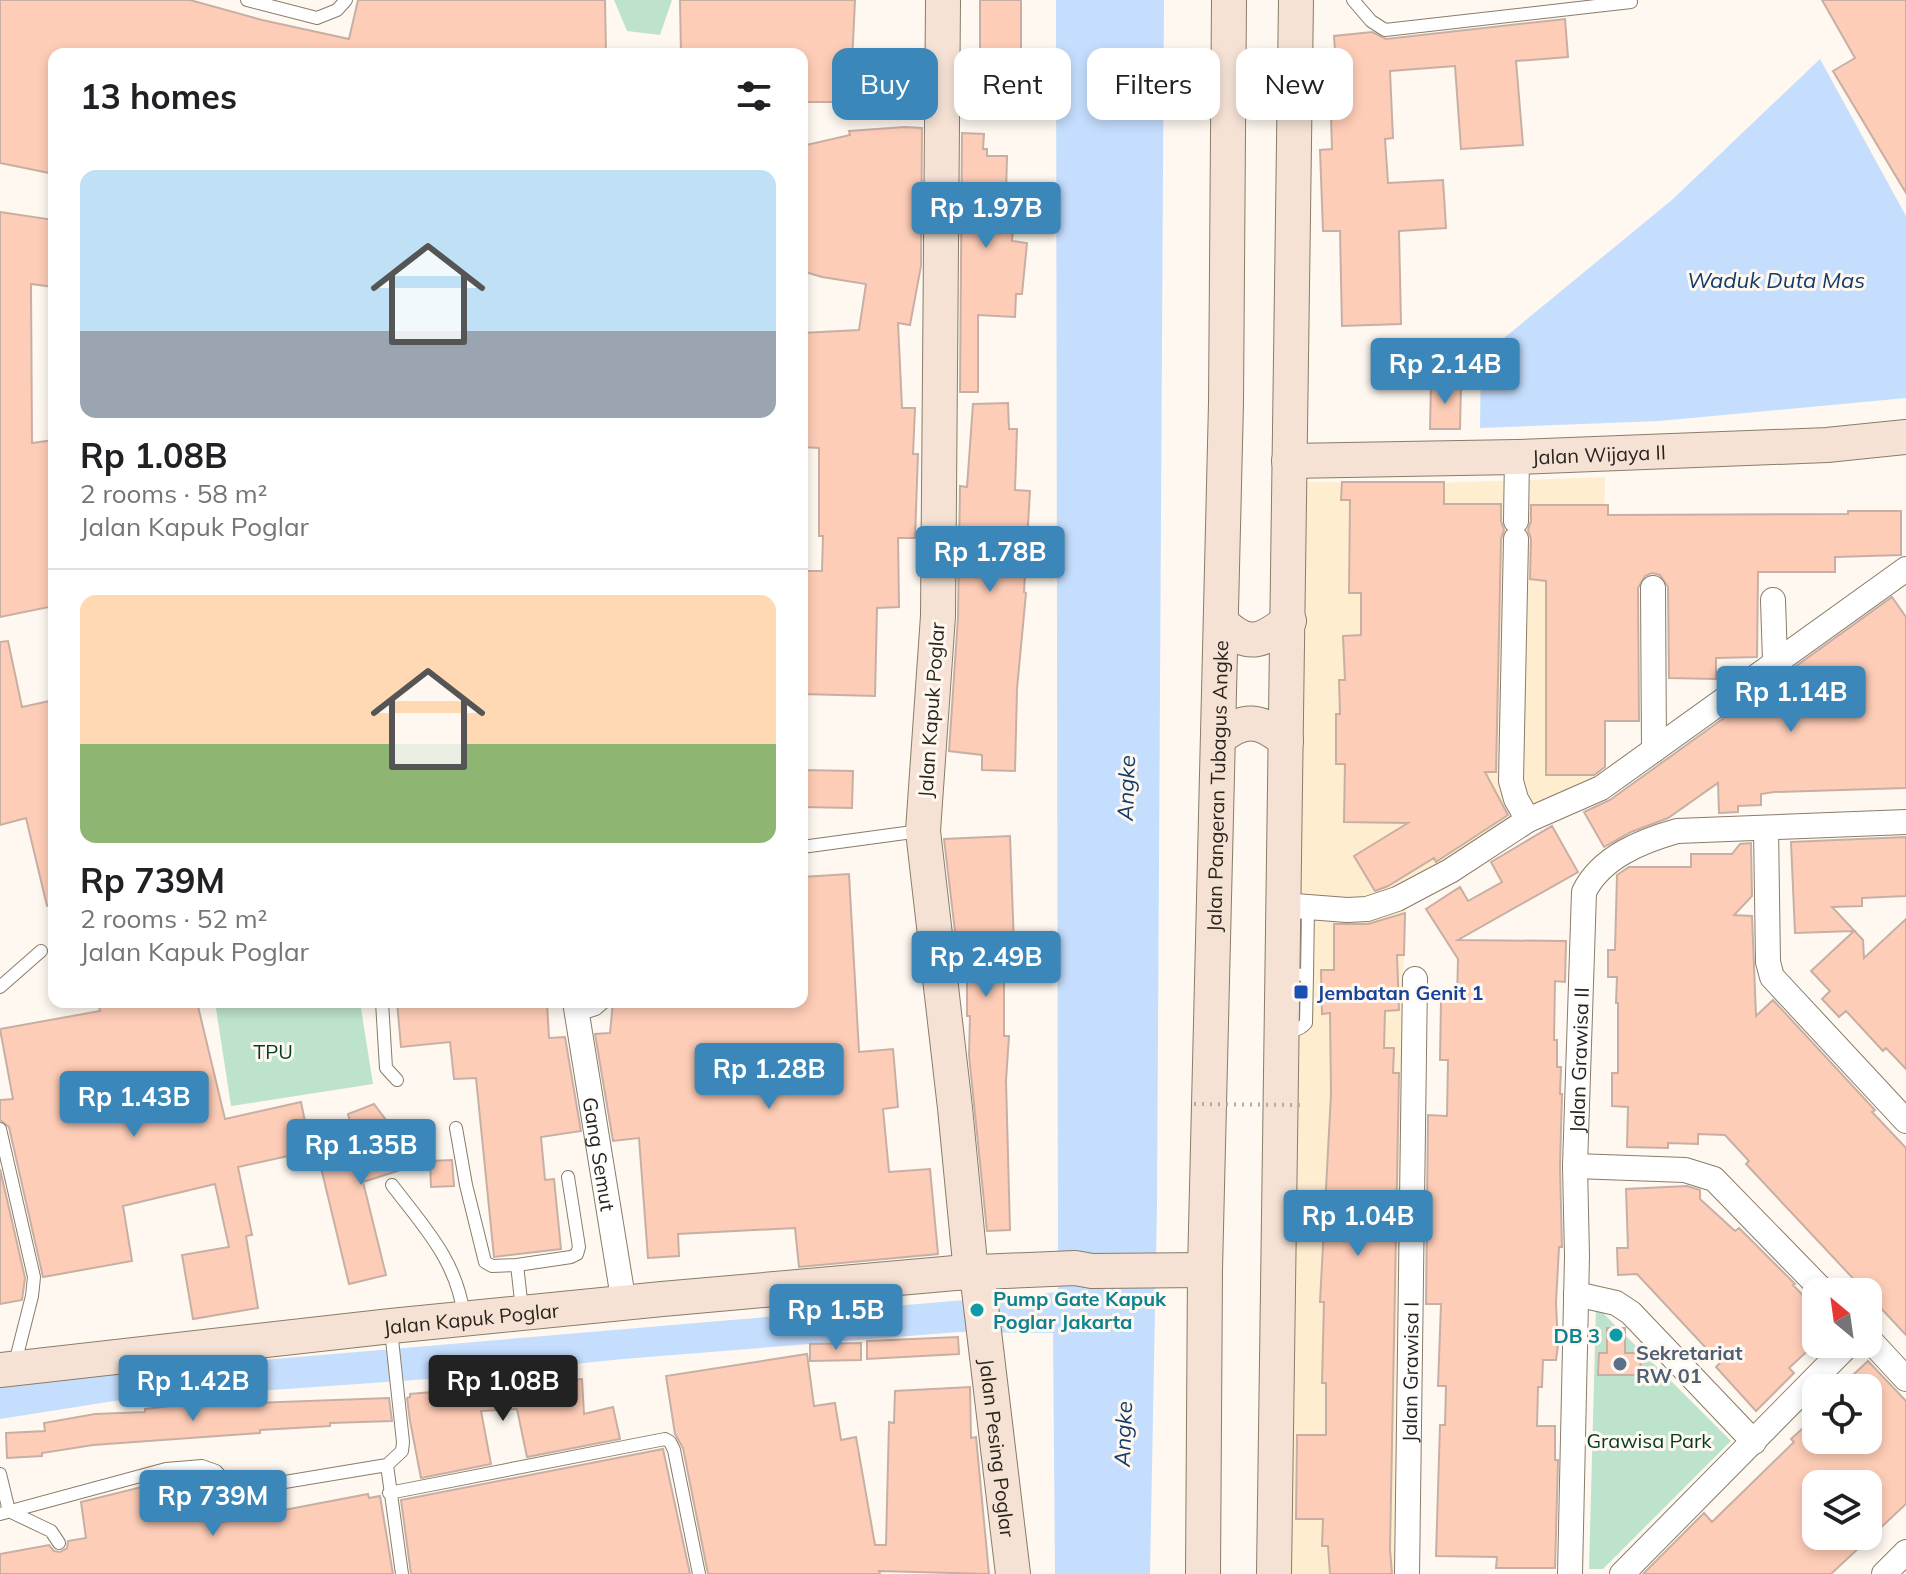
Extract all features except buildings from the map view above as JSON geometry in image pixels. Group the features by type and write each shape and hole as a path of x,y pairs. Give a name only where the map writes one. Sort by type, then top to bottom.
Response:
{"main road":[{"name":"Jalan Kapuk Poglar","path":"7,1369 391,1334 465,1319 624,1304 976,1278 923,831 938,616 943,0"},
{"name":"Jalan Pangeran Tubagus Angke","path":"1203,1574 1195,1270 1218,739 1226,403 1229,0"},
{"path":"1274,1574 1280,1029 1294,974 1295,906 1286,741 1296,0"},
{"name":"Jalan Wijaya II","path":"1289,461 1517,457 1827,445 1906,437"},
{"path":"1221,622 1233,634 1253,641 1265,638 1289,621"},
{"path":"1218,739 1230,728 1254,723 1266,726 1286,741"},
{"path":"976,1278 1075,1268 1092,1271 1195,1270"},
{"name":"Jalan Pesing Poglar","path":"976,1278 1013,1574"}],"street":[{"path":"1517,457 1511,781 1516,799 1528,820"},
{"path":"1295,906 1357,910 1397,899 1450,871 1528,820 1601,788 1775,661 1905,573"},
{"path":"1653,588 1654,750"},
{"path":"1773,600 1775,661"},
{"name":"Jalan Grawisa II","path":"1570,1574 1576,1294 1575,1166 1582,904 1588,882 1608,862 1633,847 1690,829 1906,822"},
{"path":"1766,828 1768,962 1772,977 1906,1121"},
{"name":"Jalan Grawisa I","path":"1407,1574 1415,979"},
{"name":"Gang Semut","path":"576,1008 624,1304"},
{"path":"1575,1166 1685,1170 1714,1179 1810,1278"},
{"path":"1576,1294 1616,1303 1631,1313 1754,1442"},
{"path":"1882,1353 1906,1379"},
{"path":"1622,1574 1835,1358"},
{"path":"1884,1574 1906,1552"}],"lane":[{"path":"247,0 317,18 337,10 346,0"},
{"path":"1353,0 1371,21 1385,30 1631,2"},
{"path":"808,846 923,831"},
{"path":"0,987 41,951"},
{"path":"382,1008 386,1068 397,1080"},
{"path":"576,1008 597,1008"},
{"path":"456,1128 481,1255 492,1266 517,1265 577,1254 579,1247 568,1177"},
{"path":"0,1129 34,1277 32,1296 7,1369"},
{"path":"392,1185 442,1251 461,1289 465,1319"},
{"path":"517,1265 523,1314"},
{"path":"4,1513 166,1469 202,1466 216,1471 229,1485 243,1489 387,1465 402,1451 391,1334"},
{"path":"389,1493 665,1439 674,1450 699,1574"},
{"path":"387,1465 402,1574"},
{"path":"0,1474 4,1513"},
{"path":"4,1513 51,1531 59,1543"}],"path":[{"path":"1194,1104 1302,1105"}],"shaded area":[{"path":"1605,477 1601,779 1407,893 1403,974 1399,1574 1290,1574 1306,482 1439,483"}],"green space":[{"path":"614,0 672,0 660,35 627,31"},
{"name":"TPU","path":"216,1008 361,1008 373,1084 231,1106"},
{"name":"Grawisa Park","path":"1596,1306 1731,1441 1603,1569 1589,1569"}],"water":[{"name":"Angke","path":"1056,0 1164,0 1164,48 1087,48 1087,120 1163,120 1157,1205 1150,1574 1055,1574 1053,1333 959,1332 623,1359 429,1379 114,1401 0,1419 0,1383 120,1369 228,1363 1058,1292 1056,120 1071,120 1071,48 1056,48"},
{"name":"Waduk Duta Mas","path":"1820,59 1906,216 1906,398 1659,421 1480,428 1481,357 1673,199"}],"place":[{"name":"Jembatan Genit 1","path":"1301,992"},
{"name":"Pump Gate Kapuk Poglar Jakarta","path":"977,1310"},
{"name":"DB 3","path":"1616,1335"},
{"name":"Sekretariat RW 01","path":"1620,1364"}]}
